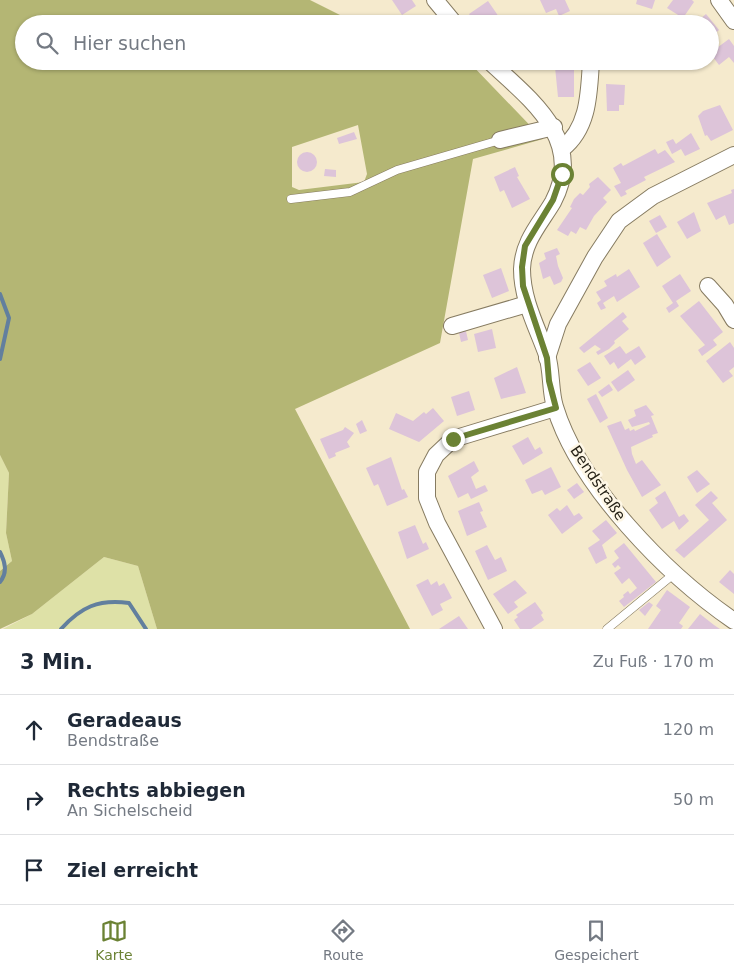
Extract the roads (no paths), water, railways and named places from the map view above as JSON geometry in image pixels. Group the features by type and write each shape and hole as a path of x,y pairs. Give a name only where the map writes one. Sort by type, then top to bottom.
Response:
{"street":[{"path":"435,0 447,15"},
{"path":"719,0 734,21"},
{"name":"Bendstraße","path":"499,70 554,127 562,149 562,174 553,200 525,246 522,267 523,286 527,304 547,358 549,381 556,408 573,448 606,498 634,534 675,574 734,621"},
{"path":"562,149 578,131 586,113 590,70"},
{"path":"500,140 554,127"},
{"path":"547,358 558,324 594,257 619,221 653,196 734,155"},
{"path":"708,286 734,320"},
{"path":"452,326 527,304"},
{"path":"494,629 437,523 427,498 427,472 436,455 453,439 556,408"}],"lane":[{"path":"291,199 350,192 397,170 500,140"},
{"path":"607,629 675,574"}],"waterway":[{"path":"0,294 9,318 0,359"},
{"path":"0,552 5,567 3,578 0,582"},
{"path":"61,629 83,610 108,602 129,603 146,629"}]}
